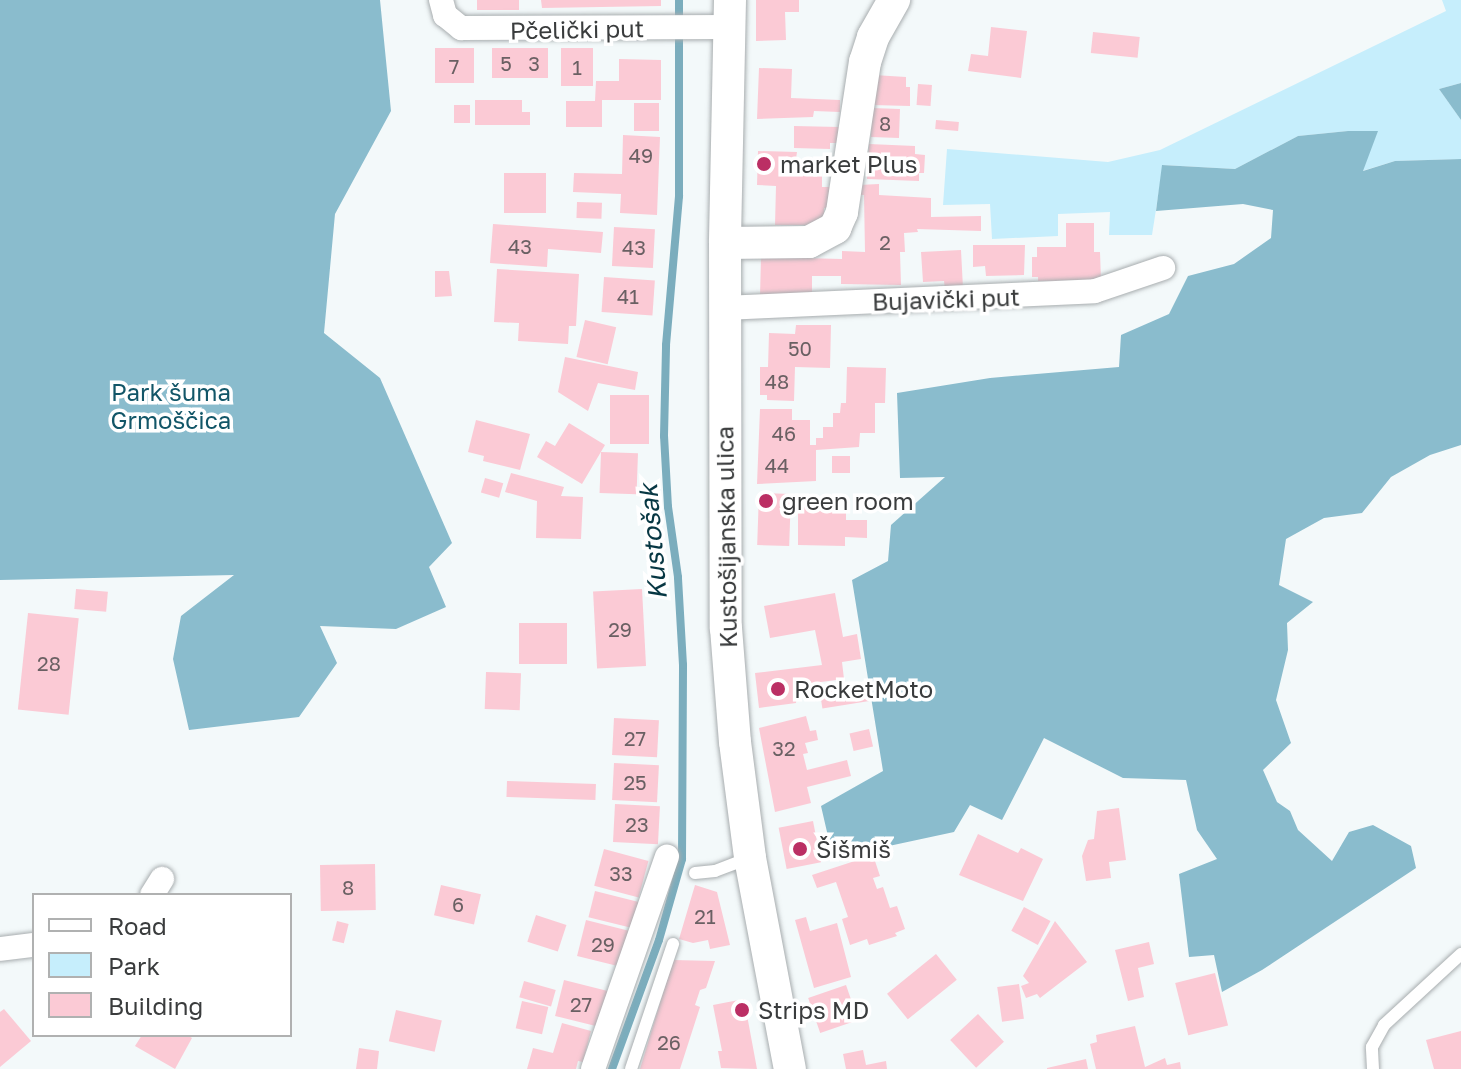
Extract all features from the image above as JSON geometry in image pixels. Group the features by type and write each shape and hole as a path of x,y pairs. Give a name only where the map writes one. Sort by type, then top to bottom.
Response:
{"street":[{"name":"Pčelički put","path":"441,0 445,15 461,28 692,28 729,13"},
{"path":"725,243 809,242 835,228 842,212 865,62 873,37 894,0"},
{"name":"Kustošijanska ulica","path":"729,13 724,308 726,628 735,742 750,858 790,1069"},
{"name":"Bujavički put","path":"724,308 1095,291 1163,268"},
{"path":"593,1069 667,856"},
{"path":"0,949 32,945"}],"lane":[{"path":"695,873 715,871 750,858"},
{"path":"631,1069 673,944"},
{"path":"1373,1069 1372,1047 1384,1025 1461,954"}],"green space":[{"name":"Park šuma Grmoščica","path":"0,0 380,0 391,111 335,214 324,333 380,378 452,543 429,567 446,607 396,629 320,626 337,663 299,717 189,730 173,659 181,616 234,575 0,580"},
{"path":"1442,0 1461,0 1461,83 1439,89 1461,120 1461,159 1395,161 1362,171 1377,131 1348,131 1298,136 1235,169 1163,165 1152,235 1109,235 1110,212 1058,214 1058,236 992,239 990,204 943,205 947,149 1108,162 1160,150 1446,11"},
{"path":"1461,83 1461,120 1439,89"},
{"path":"1378,131 1363,171 1395,161 1461,159 1461,445 1430,455 1391,477 1362,513 1324,518 1286,539 1279,585 1313,602 1287,623 1288,650 1276,700 1291,743 1263,770 1277,802 1290,811 1298,830 1332,861 1349,832 1373,825 1411,846 1416,868 1262,970 1222,992 1214,955 1189,957 1179,874 1217,859 1197,830 1186,780 1123,778 1044,738 1002,820 970,805 954,832 833,858 821,806 883,771 852,580 888,561 891,525 945,477 900,478 897,393 990,378 1119,367 1121,335 1169,314 1188,276 1234,264 1271,238 1273,210 1243,204 1156,211 1162,165 1235,169 1298,136"}],"building":[{"path":"477,0 519,0 519,10 477,10"},
{"path":"541,0 661,0 661,6 542,8"},
{"path":"756,0 799,0 799,12 785,12 786,40 756,41"},
{"path":"991,27 1027,31 1021,78 968,71 971,54 988,56"},
{"path":"1093,32 1140,37 1138,58 1091,53"},
{"path":"435,48 474,48 474,83 435,83"},
{"path":"492,48 548,48 548,78 492,78"},
{"path":"561,48 593,48 593,86 561,86"},
{"path":"619,59 661,60 661,100 602,100 602,127 566,127 566,101 595,101 596,81 619,81"},
{"path":"759,68 792,69 791,98 840,100 840,112 814,111 813,117 757,119"},
{"path":"874,75 906,77 906,87 910,87 910,106 872,105"},
{"path":"918,84 932,85 931,106 917,105"},
{"path":"475,100 522,100 522,112 530,112 530,125 475,125"},
{"path":"634,103 659,103 659,131 634,131"},
{"path":"454,105 470,105 470,123 454,123"},
{"path":"872,108 900,109 899,138 871,137"},
{"path":"936,120 959,122 958,131 935,129"},
{"path":"794,126 839,127 838,143 830,143 830,149 794,148"},
{"path":"623,135 660,137 657,215 620,213 621,194 573,192 574,173 622,174"},
{"path":"869,144 915,146 915,154 925,155 924,173 919,173 919,181 867,179"},
{"path":"758,151 797,152 796,159 822,160 822,187 834,187 833,208 824,208 824,225 775,225 776,186 757,185"},
{"path":"504,173 546,173 546,213 504,213"},
{"path":"879,184 879,195 931,198 931,217 981,216 981,231 917,229 918,232 904,233 905,252 900,252 901,285 841,284 841,276 812,276 812,297 760,296 761,257 842,259 842,251 865,252 864,195 859,195 858,185"},
{"path":"577,202 602,203 601,219 576,218"},
{"path":"1066,223 1094,223 1094,252 1100,252 1101,280 1038,281 1038,277 1032,277 1032,257 1037,257 1037,247 1066,247"},
{"path":"493,224 603,232 601,253 548,249 547,267 490,263"},
{"path":"614,227 655,229 653,268 612,266"},
{"path":"973,245 1025,245 1024,275 986,276 985,266 973,267"},
{"path":"961,250 963,288 945,289 944,281 923,282 921,252"},
{"path":"497,269 579,274 576,326 569,326 568,344 518,341 519,323 494,322"},
{"path":"435,271 449,271 452,296 435,297"},
{"path":"604,277 655,281 652,315 602,312"},
{"path":"585,320 616,327 608,364 576,357"},
{"path":"796,325 831,325 830,368 795,367 794,401 767,400 767,395 760,395 760,367 768,367 769,333 795,334"},
{"path":"565,357 638,372 635,390 598,383 588,411 558,392"},
{"path":"847,367 886,368 885,403 875,403 875,433 860,433 859,447 816,450 816,481 757,484 760,409 792,409 792,420 810,420 810,445 816,445 816,438 823,438 823,427 833,427 833,413 840,413 841,403 846,403"},
{"path":"610,395 649,395 649,444 610,444"},
{"path":"476,420 530,434 520,470 483,461 484,456 468,452"},
{"path":"569,423 605,445 582,484 537,457 546,441 555,446"},
{"path":"601,452 638,453 637,494 600,493"},
{"path":"832,456 850,456 850,473 832,473"},
{"path":"511,473 564,487 561,496 583,497 581,539 536,538 537,501 505,492"},
{"path":"485,478 503,483 499,498 481,492"},
{"path":"759,493 791,494 789,546 757,545"},
{"path":"798,500 846,501 846,520 867,520 867,538 845,537 845,546 798,545"},
{"path":"76,589 108,592 106,612 74,609"},
{"path":"642,589 646,666 597,668 593,592"},
{"path":"835,593 843,637 857,634 861,659 842,662 844,679 798,685 796,703 759,708 755,673 822,665 815,630 770,638 764,606"},
{"path":"28,613 79,618 69,715 18,709"},
{"path":"519,623 567,623 567,664 519,664"},
{"path":"486,672 521,673 520,710 485,709"},
{"path":"868,683 871,701 822,708 820,691"},
{"path":"806,716 810,731 816,730 818,740 805,743 808,753 803,754 807,770 847,760 851,776 807,787 811,803 775,812 759,728"},
{"path":"614,718 659,720 657,757 612,755"},
{"path":"869,729 873,747 854,751 850,733"},
{"path":"614,763 659,765 657,802 612,800"},
{"path":"507,781 596,784 595,800 506,797"},
{"path":"615,804 660,806 658,844 613,842"},
{"path":"1119,808 1126,860 1109,862 1111,878 1086,881 1082,856 1088,840 1094,839 1097,811"},
{"path":"813,821 821,862 787,869 779,828"},
{"path":"978,834 1018,853 1021,848 1043,859 1023,901 959,875"},
{"path":"604,849 648,861 639,898 594,886"},
{"path":"873,855 880,876 873,878 877,889 883,887 890,908 897,906 905,929 895,933 897,936 869,945 867,939 850,945 842,919 848,917 836,882 817,888 812,875"},
{"path":"375,864 376,910 321,911 320,865"},
{"path":"441,885 481,894 474,924 434,915"},
{"path":"695,885 717,892 730,945 710,949 708,940 693,943 679,939"},
{"path":"595,891 639,902 632,928 588,917"},
{"path":"1024,907 1050,921 1038,945 1011,931"},
{"path":"536,915 566,925 558,952 527,942"},
{"path":"806,917 810,931 837,923 851,977 814,988 795,920"},
{"path":"586,920 630,931 621,967 577,956"},
{"path":"337,921 349,924 344,943 332,940"},
{"path":"1055,921 1087,962 1040,998 1037,994 1026,998 1021,986 1029,983 1023,976"},
{"path":"1149,942 1154,964 1138,968 1144,997 1128,1001 1115,950"},
{"path":"936,954 957,980 908,1019 887,994"},
{"path":"673,960 715,961 706,988 700,990 695,1005 700,1007 680,1069 640,1069"},
{"path":"1215,973 1228,1025 1188,1035 1175,983"},
{"path":"564,980 608,991 599,1027 555,1016"},
{"path":"524,981 556,990 551,1006 519,997"},
{"path":"1019,984 1024,1019 1002,1022 997,987"},
{"path":"846,985 858,1020 820,1033 808,998"},
{"path":"744,999 757,1069 721,1068 718,1051 722,1051 713,1005"},
{"path":"522,1001 548,1007 542,1034 516,1028"},
{"path":"4,1009 31,1041 0,1067 0,1012"},
{"path":"396,1010 442,1021 435,1052 389,1041"},
{"path":"978,1014 1004,1042 976,1068 950,1040"},
{"path":"562,1023 591,1031 583,1062 578,1061 576,1069 527,1069 533,1048 553,1053"},
{"path":"1135,1026 1145,1067 1165,1058 1167,1065 1180,1062 1181,1069 1096,1069 1090,1044 1097,1042 1096,1035"},
{"path":"1461,1031 1461,1069 1434,1069 1426,1040"},
{"path":"141,1037 192,1038 175,1069 135,1046"},
{"path":"359,1048 379,1051 377,1069 356,1069"},
{"path":"863,1050 866,1065 886,1061 887,1069 846,1069 843,1054"},
{"path":"1086,1059 1088,1069 1047,1069 1047,1068"}],"waterway":[{"name":"Kustošak","path":"612,1069 659,940 682,859 683,665 664,436 666,345 679,196 679,0"}],"place":[{"name":"market Plus","path":"764,164"},
{"name":"green room","path":"766,501"},
{"name":"RocketMoto","path":"778,689"},
{"name":"Šišmiš","path":"800,849"},
{"name":"Strips MD","path":"742,1010"}]}
